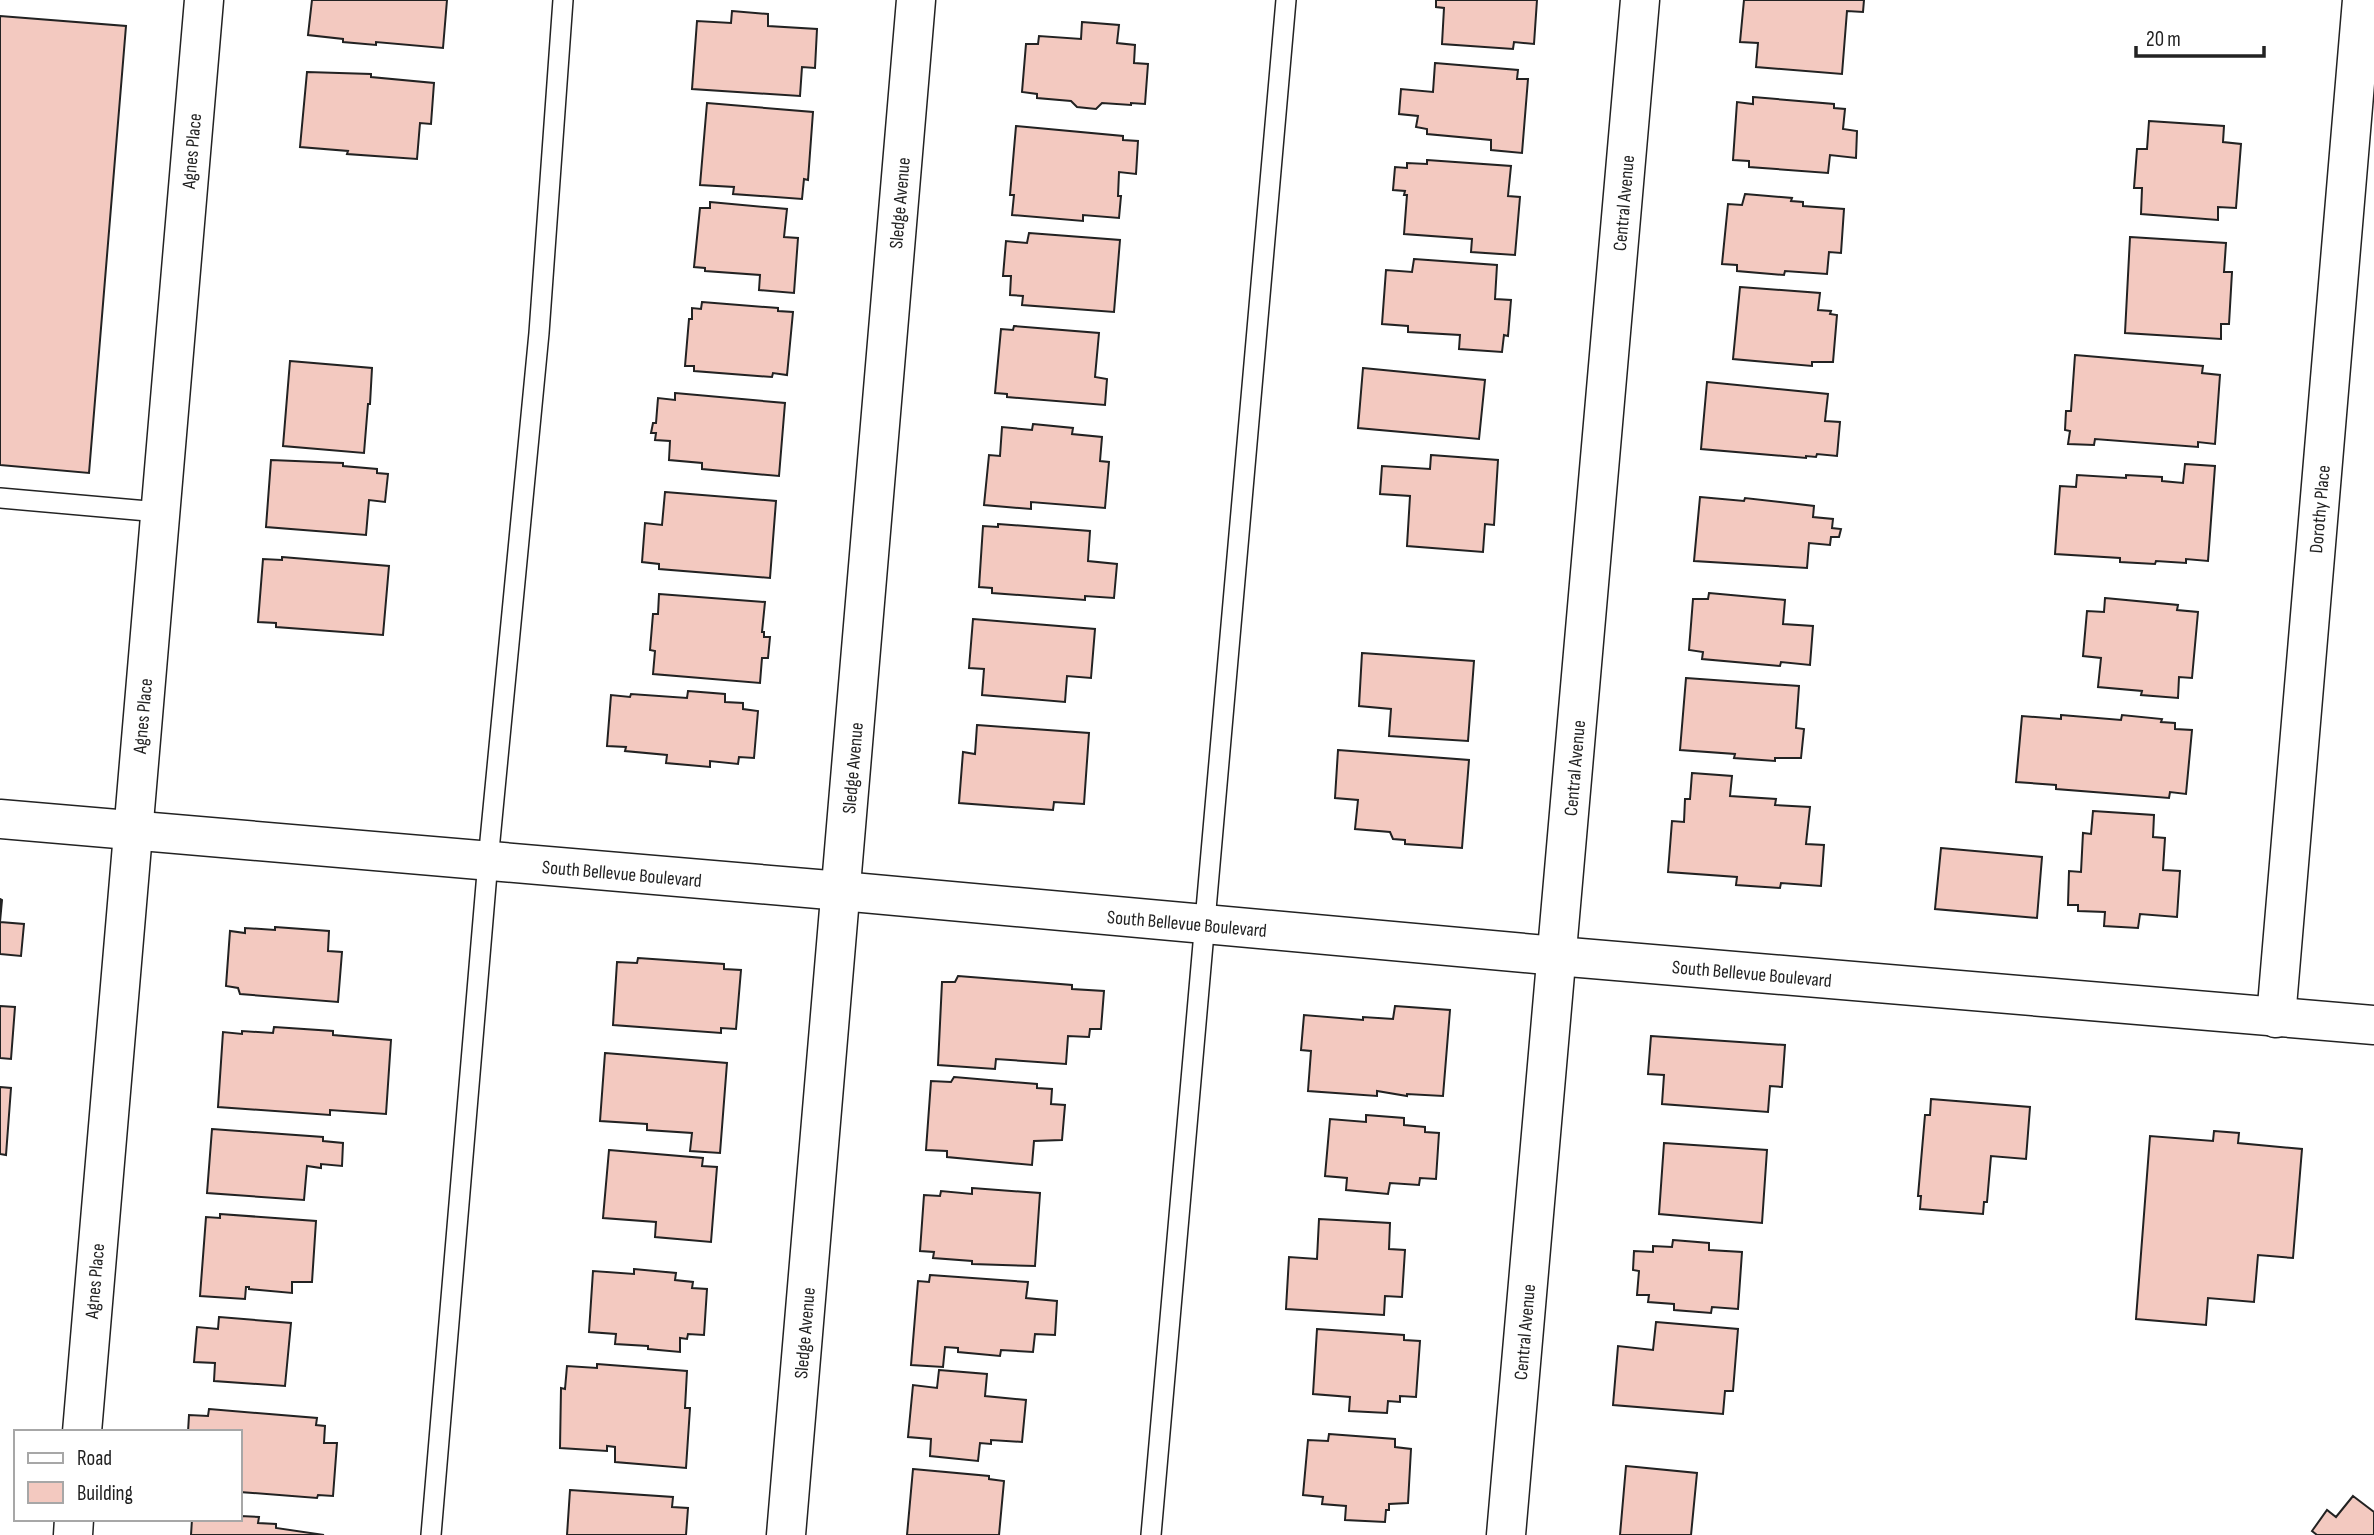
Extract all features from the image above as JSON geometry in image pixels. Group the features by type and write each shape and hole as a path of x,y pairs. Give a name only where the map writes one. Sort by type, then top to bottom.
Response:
{"street":[{"name":"Agnes Place","path":"82,1430 204,0"},
{"name":"Sledge Avenue","path":"786,1535 916,0"},
{"name":"Central Avenue","path":"1506,1535 1640,0"},
{"name":"Dorothy Place","path":"2276,1018 2361,0"},
{"name":"South Bellevue Boulevard","path":"0,819 841,891 1557,957 2374,1025"}],"lane":[{"path":"431,1535 488,861 539,333 563,0"},
{"path":"1151,1535 1286,0"},
{"path":"0,498 159,512"}],"building":[{"path":"312,0 447,0 443,48 343,42 343,39 308,35"},
{"path":"1436,0 1537,0 1534,44 1514,42 1513,49 1442,44 1444,8 1436,7"},
{"path":"1744,0 1864,0 1863,12 1847,11 1842,74 1756,67 1758,43 1740,42"},
{"path":"732,11 768,14 768,26 817,29 815,68 802,67 800,96 692,89 697,21 731,23"},
{"path":"0,16 126,26 89,473 0,465"},
{"path":"1082,22 1119,25 1117,43 1135,45 1134,63 1148,64 1145,104 1102,103 1096,109 1077,107 1071,101 1037,98 1037,94 1022,92 1026,44 1038,44 1039,36 1081,39"},
{"path":"1435,63 1518,70 1517,79 1528,79 1522,153 1491,150 1491,140 1427,134 1427,129 1416,127 1418,116 1399,114 1401,89 1433,92"},
{"path":"307,72 371,74 371,77 434,83 431,124 420,123 417,159 347,154 348,151 300,147"},
{"path":"1753,97 1834,104 1834,108 1845,109 1843,129 1857,131 1856,158 1830,155 1828,173 1749,167 1749,161 1733,160 1737,102 1753,104"},
{"path":"707,103 813,112 808,180 804,179 802,199 733,194 734,187 700,185"},
{"path":"2149,121 2224,126 2223,142 2241,144 2236,208 2218,207 2218,220 2141,214 2142,188 2134,188 2137,149 2147,149"},
{"path":"1016,126 1123,136 1123,140 1138,141 1136,174 1119,172 1119,218 1083,215 1083,221 1012,215 1014,195 1010,195"},
{"path":"1427,160 1511,166 1508,196 1520,197 1515,255 1471,252 1472,239 1404,234 1407,195 1404,195 1405,191 1393,190 1395,167 1407,168 1407,163 1427,164"},
{"path":"1745,194 1792,198 1791,201 1803,202 1803,206 1844,209 1841,253 1829,252 1827,274 1785,271 1784,275 1737,271 1737,265 1722,264 1728,204 1742,205"},
{"path":"710,202 787,209 784,237 798,238 794,293 759,290 760,275 705,271 705,268 694,267 700,208 710,208"},
{"path":"1029,233 1120,240 1114,312 1022,305 1023,296 1010,295 1011,276 1003,276 1006,241 1027,243"},
{"path":"2130,237 2226,243 2224,272 2232,272 2229,324 2221,324 2221,339 2125,333"},
{"path":"1414,259 1497,265 1495,299 1511,300 1508,336 1504,335 1502,352 1459,349 1460,335 1408,332 1408,326 1382,324 1386,270 1412,272"},
{"path":"1740,287 1820,293 1818,310 1831,311 1830,314 1837,315 1833,362 1812,362 1812,366 1733,359"},
{"path":"702,302 778,308 778,311 793,312 787,375 773,373 772,377 694,371 694,366 685,366 689,319 692,319 692,308 701,309"},
{"path":"1014,326 1099,333 1095,377 1107,379 1105,405 1007,397 1007,394 995,393 1001,329 1013,330"},
{"path":"2075,355 2203,366 2202,373 2220,375 2215,444 2198,442 2198,447 2095,439 2094,445 2068,444 2070,431 2065,430 2066,411 2071,411"},
{"path":"290,361 372,368 364,453 283,446"},
{"path":"1363,368 1485,380 1479,439 1358,428"},
{"path":"1707,382 1828,394 1825,421 1840,422 1837,456 1817,454 1816,457 1806,458 1701,449"},
{"path":"675,393 785,403 779,476 702,469 702,463 669,460 670,441 655,440 656,433 651,433 653,423 656,423 658,398 675,400"},
{"path":"1033,424 1073,428 1072,434 1102,437 1100,461 1109,462 1105,508 1031,502 1031,509 984,505 989,455 1000,456 1002,427 1032,430"},
{"path":"1431,455 1498,460 1494,525 1485,524 1483,552 1407,546 1410,496 1380,494 1382,466 1430,469"},
{"path":"271,460 343,463 343,466 377,469 377,473 388,474 385,502 369,500 366,535 266,527"},
{"path":"2185,464 2215,466 2208,561 2186,559 2186,563 2156,561 2155,564 2120,562 2120,558 2055,554 2060,486 2076,487 2077,475 2162,477 2162,481 2183,483"},
{"path":"665,492 776,501 770,578 659,569 659,564 642,562 645,523 662,525"},
{"path":"1700,497 1744,501 1745,498 1814,506 1813,517 1833,519 1832,528 1841,529 1839,537 1831,537 1830,545 1809,543 1807,568 1694,561"},
{"path":"998,524 1090,531 1088,561 1117,564 1114,598 1085,596 1085,600 992,593 992,588 979,587 983,526 998,527"},
{"path":"282,557 389,566 383,635 276,627 276,623 258,622 263,559 282,560"},
{"path":"1709,593 1785,600 1783,624 1813,626 1810,665 1781,662 1780,666 1702,659 1703,652 1689,650 1693,599 1708,599"},
{"path":"659,594 765,602 762,632 764,637 770,637 768,658 762,658 760,683 653,674 655,651 650,650 653,614 658,614"},
{"path":"2105,598 2178,605 2177,610 2198,612 2192,678 2179,677 2178,698 2098,687 2101,658 2083,656 2087,611 2104,612"},
{"path":"973,619 1095,629 1091,678 1067,676 1065,702 982,695 984,669 969,668"},
{"path":"1362,653 1474,661 1468,741 1389,736 1391,709 1359,706"},
{"path":"1686,678 1799,686 1796,728 1804,729 1801,758 1775,758 1775,761 1734,758 1735,754 1680,750"},
{"path":"688,691 725,694 725,702 743,703 743,709 758,711 754,758 739,757 738,764 710,761 710,767 666,763 667,755 625,751 626,747 607,746 611,695 687,698"},
{"path":"2061,715 2121,720 2122,715 2162,719 2161,722 2175,723 2175,729 2192,730 2186,794 2170,792 2169,798 2056,789 2056,785 2016,782 2022,716 2061,719"},
{"path":"977,725 1089,733 1084,804 1054,802 1053,810 959,803 963,752 975,754"},
{"path":"1338,750 1469,760 1462,848 1405,844 1405,840 1393,839 1390,832 1355,829 1358,800 1335,798"},
{"path":"1692,773 1732,776 1730,796 1776,799 1775,805 1810,807 1806,844 1824,845 1821,886 1781,883 1780,888 1736,885 1737,877 1668,872 1672,821 1684,822 1685,799 1690,799"},
{"path":"2093,811 2154,815 2153,837 2165,838 2163,870 2180,871 2177,917 2140,914 2138,928 2104,926 2105,912 2078,911 2078,905 2068,905 2069,871 2081,872 2083,833 2091,834"},
{"path":"1941,848 2042,857 2037,918 1935,909"},
{"path":"0,922 24,924 21,956 0,954"},
{"path":"275,927 329,931 328,951 342,952 338,1002 240,994 238,988 226,986 230,931 245,933 245,928 275,930"},
{"path":"638,958 724,964 724,969 741,970 736,1029 721,1028 721,1033 613,1025 617,962 637,963"},
{"path":"958,976 1072,985 1072,989 1104,991 1101,1029 1090,1029 1089,1037 1068,1036 1066,1064 996,1059 995,1069 938,1065 942,982 955,982"},
{"path":"0,1006 15,1007 11,1059 0,1058"},
{"path":"1395,1006 1450,1010 1443,1096 1407,1096 1377,1091 1377,1096 1308,1091 1311,1051 1301,1050 1304,1015 1363,1020 1363,1017 1393,1019"},
{"path":"274,1027 333,1031 333,1035 391,1040 386,1114 330,1110 330,1115 218,1107 223,1032 273,1033"},
{"path":"1651,1036 1785,1045 1782,1087 1770,1086 1768,1112 1662,1104 1664,1075 1648,1074"},
{"path":"605,1053 727,1063 720,1153 690,1151 692,1133 647,1130 647,1124 600,1121"},
{"path":"954,1077 1037,1084 1037,1088 1052,1089 1051,1104 1065,1105 1062,1140 1034,1141 1032,1165 947,1157 947,1151 926,1150 931,1081 951,1082"},
{"path":"0,1087 11,1088 6,1155 0,1154"},
{"path":"1931,1099 2030,1107 2026,1159 1991,1156 1987,1202 1984,1202 1983,1214 1920,1209 1921,1196 1918,1196 1925,1115 1930,1115"},
{"path":"1366,1115 1404,1118 1404,1125 1425,1127 1425,1132 1439,1133 1436,1179 1420,1178 1419,1185 1390,1183 1388,1194 1346,1190 1347,1178 1325,1176 1330,1119 1366,1122"},
{"path":"212,1129 323,1137 323,1141 343,1143 342,1166 307,1166 304,1200 207,1193"},
{"path":"2214,1131 2239,1133 2238,1143 2302,1149 2293,1258 2258,1255 2254,1302 2208,1298 2206,1325 2136,1319 2150,1136 2213,1141"},
{"path":"1664,1143 1767,1150 1762,1223 1659,1214"},
{"path":"609,1150 703,1158 702,1166 717,1167 711,1242 655,1237 656,1222 603,1218"},
{"path":"972,1188 1040,1193 1035,1266 972,1264 972,1261 933,1258 934,1252 920,1251 924,1195 940,1196 941,1191 972,1194"},
{"path":"220,1214 316,1221 312,1282 292,1282 292,1293 246,1287 245,1299 200,1296 206,1217 220,1218"},
{"path":"1319,1219 1390,1223 1389,1249 1405,1250 1402,1297 1385,1296 1384,1315 1286,1309 1289,1257 1317,1259"},
{"path":"1673,1240 1709,1243 1709,1250 1742,1252 1738,1309 1712,1307 1711,1313 1674,1310 1674,1304 1648,1302 1649,1295 1637,1295 1639,1271 1633,1270 1634,1251 1653,1252 1653,1246 1672,1247"},
{"path":"634,1269 676,1273 675,1280 693,1282 692,1288 707,1289 704,1335 688,1334 687,1339 680,1338 680,1352 615,1344 616,1334 589,1332 593,1271 634,1274"},
{"path":"930,1275 1028,1282 1026,1298 1057,1301 1055,1335 1035,1334 1033,1352 1001,1350 1000,1356 958,1352 958,1348 945,1347 943,1367 911,1365 918,1281 929,1282"},
{"path":"219,1317 291,1323 285,1386 214,1381 215,1363 194,1362 197,1327 218,1329"},
{"path":"1656,1322 1738,1329 1733,1391 1725,1391 1723,1414 1613,1405 1618,1346 1653,1350"},
{"path":"1317,1329 1404,1335 1404,1340 1420,1341 1416,1397 1400,1396 1400,1402 1388,1401 1387,1413 1349,1411 1350,1397 1313,1394"},
{"path":"597,1364 687,1371 685,1408 690,1408 686,1468 615,1462 615,1447 607,1446 607,1451 560,1448 561,1388 565,1389 567,1366 597,1368"},
{"path":"939,1370 987,1374 985,1396 1026,1400 1022,1442 991,1440 991,1444 980,1443 978,1461 930,1456 931,1439 908,1437 913,1385 937,1388"},
{"path":"209,1409 317,1418 316,1425 325,1426 324,1443 337,1443 333,1496 318,1495 317,1498 242,1492 242,1430 188,1430 189,1415 208,1416"},
{"path":"1329,1434 1395,1439 1395,1447 1411,1449 1408,1503 1389,1504 1385,1522 1345,1520 1346,1506 1322,1504 1323,1497 1303,1495 1308,1440 1328,1441"},
{"path":"1626,1466 1697,1473 1691,1535 1620,1535"},
{"path":"913,1469 989,1476 989,1479 1004,1481 999,1535 907,1535"},
{"path":"570,1490 673,1497 672,1507 688,1508 686,1535 567,1535"},
{"path":"2353,1496 2374,1512 2374,1535 2317,1535 2312,1531 2327,1510 2336,1517"},
{"path":"242,1516 259,1517 258,1523 276,1524 276,1528 324,1535 191,1535 192,1521 242,1521"}]}
